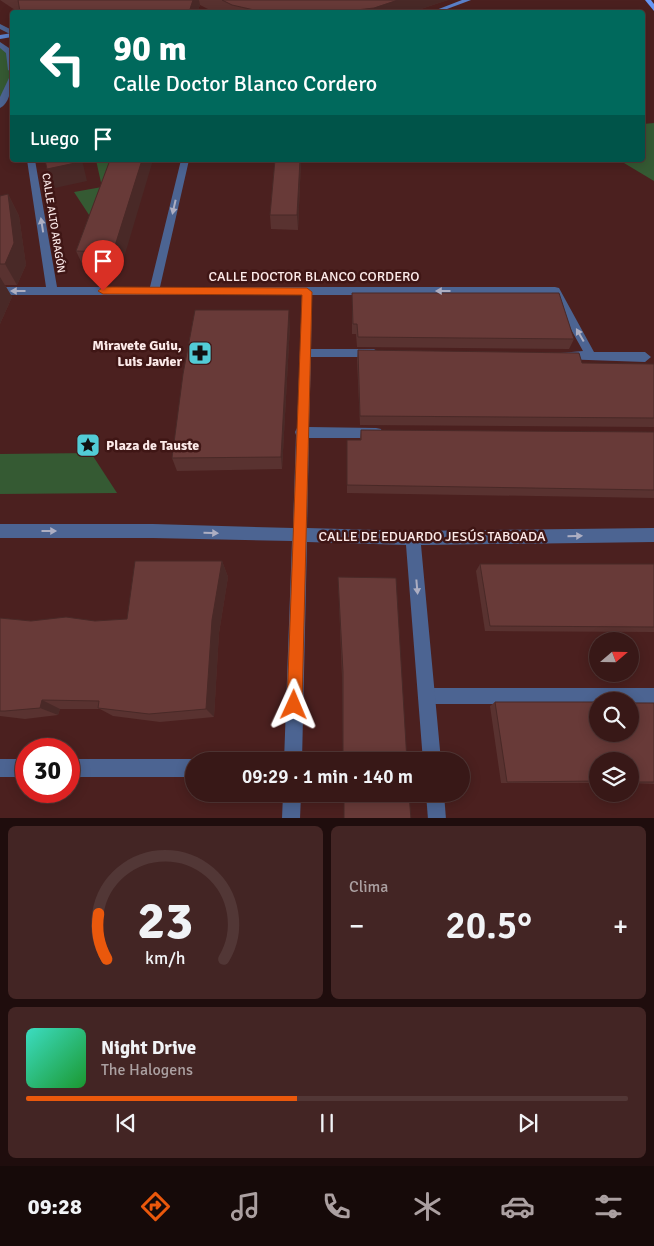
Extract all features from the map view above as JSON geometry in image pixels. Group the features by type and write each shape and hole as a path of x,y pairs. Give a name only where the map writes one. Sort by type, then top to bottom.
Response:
{"main road":[{"path":"440,10 468,0"},
{"path":"648,0 654,9"}],"street":[{"path":"0,44 10,52"},
{"path":"0,106 10,84"},
{"name":"CALLE ALTO ARAGÓN","path":"31,162 52,291"},
{"path":"154,291 185,162"},
{"name":"CALLE DOCTOR BLANCO CORDERO","path":"0,291 555,291 591,356"},
{"path":"293,752 301,432 307,292"},
{"path":"304,353 383,354"},
{"path":"552,355 645,357"},
{"path":"301,432 389,433"},
{"name":"CALLE DE EDUARDO JESÚS TABOADA","path":"0,531 153,531 413,538 654,535"},
{"path":"413,538 431,752"},
{"path":"426,696 654,696"},
{"path":"0,768 15,768"},
{"path":"80,768 185,768"},
{"path":"292,802 292,818"},
{"path":"436,802 438,818"}],"green space":[{"path":"0,44 10,52 10,82 0,106"},
{"path":"654,123 654,181 622,162 645,162 645,124"},
{"path":"96,162 116,162 95,224 74,192 102,187"},
{"path":"91,453 117,493 0,494 0,454"}],"building":[{"path":"18,0 193,0 190,10 20,10"},
{"path":"222,0 398,0 374,8 356,10 254,10 232,5"},
{"path":"45,162 80,162 47,169"},
{"path":"109,162 141,162 113,252 76,251"},
{"path":"275,162 300,162 297,215 270,215"},
{"path":"8,194 14,243 5,264 0,264 0,196"},
{"path":"352,293 559,293 574,339 358,337 357,324 353,324"},
{"path":"195,310 289,310 281,457 172,458 183,374"},
{"path":"358,350 579,353 582,363 654,364 654,418 360,416"},
{"path":"361,430 654,432 654,490 347,485 347,440 361,440"},
{"path":"135,561 222,561 212,620 206,709 149,714 98,708 99,701 42,700 40,708 0,711 0,618 31,621 66,617 95,621 127,619"},
{"path":"480,564 654,564 654,627 490,626"},
{"path":"338,577 396,578 406,752 343,752 343,672"},
{"path":"495,702 589,702 589,742 639,742 639,703 654,703 654,782 639,782 639,752 589,752 589,781 507,782"},
{"path":"344,802 410,802 411,818 344,818"}],"place":[{"name":"Miravete Guiu, Luis Javier","path":"200,353"},
{"name":"Plaza de Tauste","path":"88,445"}],"route":[{"path":"103,291 307,292 301,432 294,705"}]}
